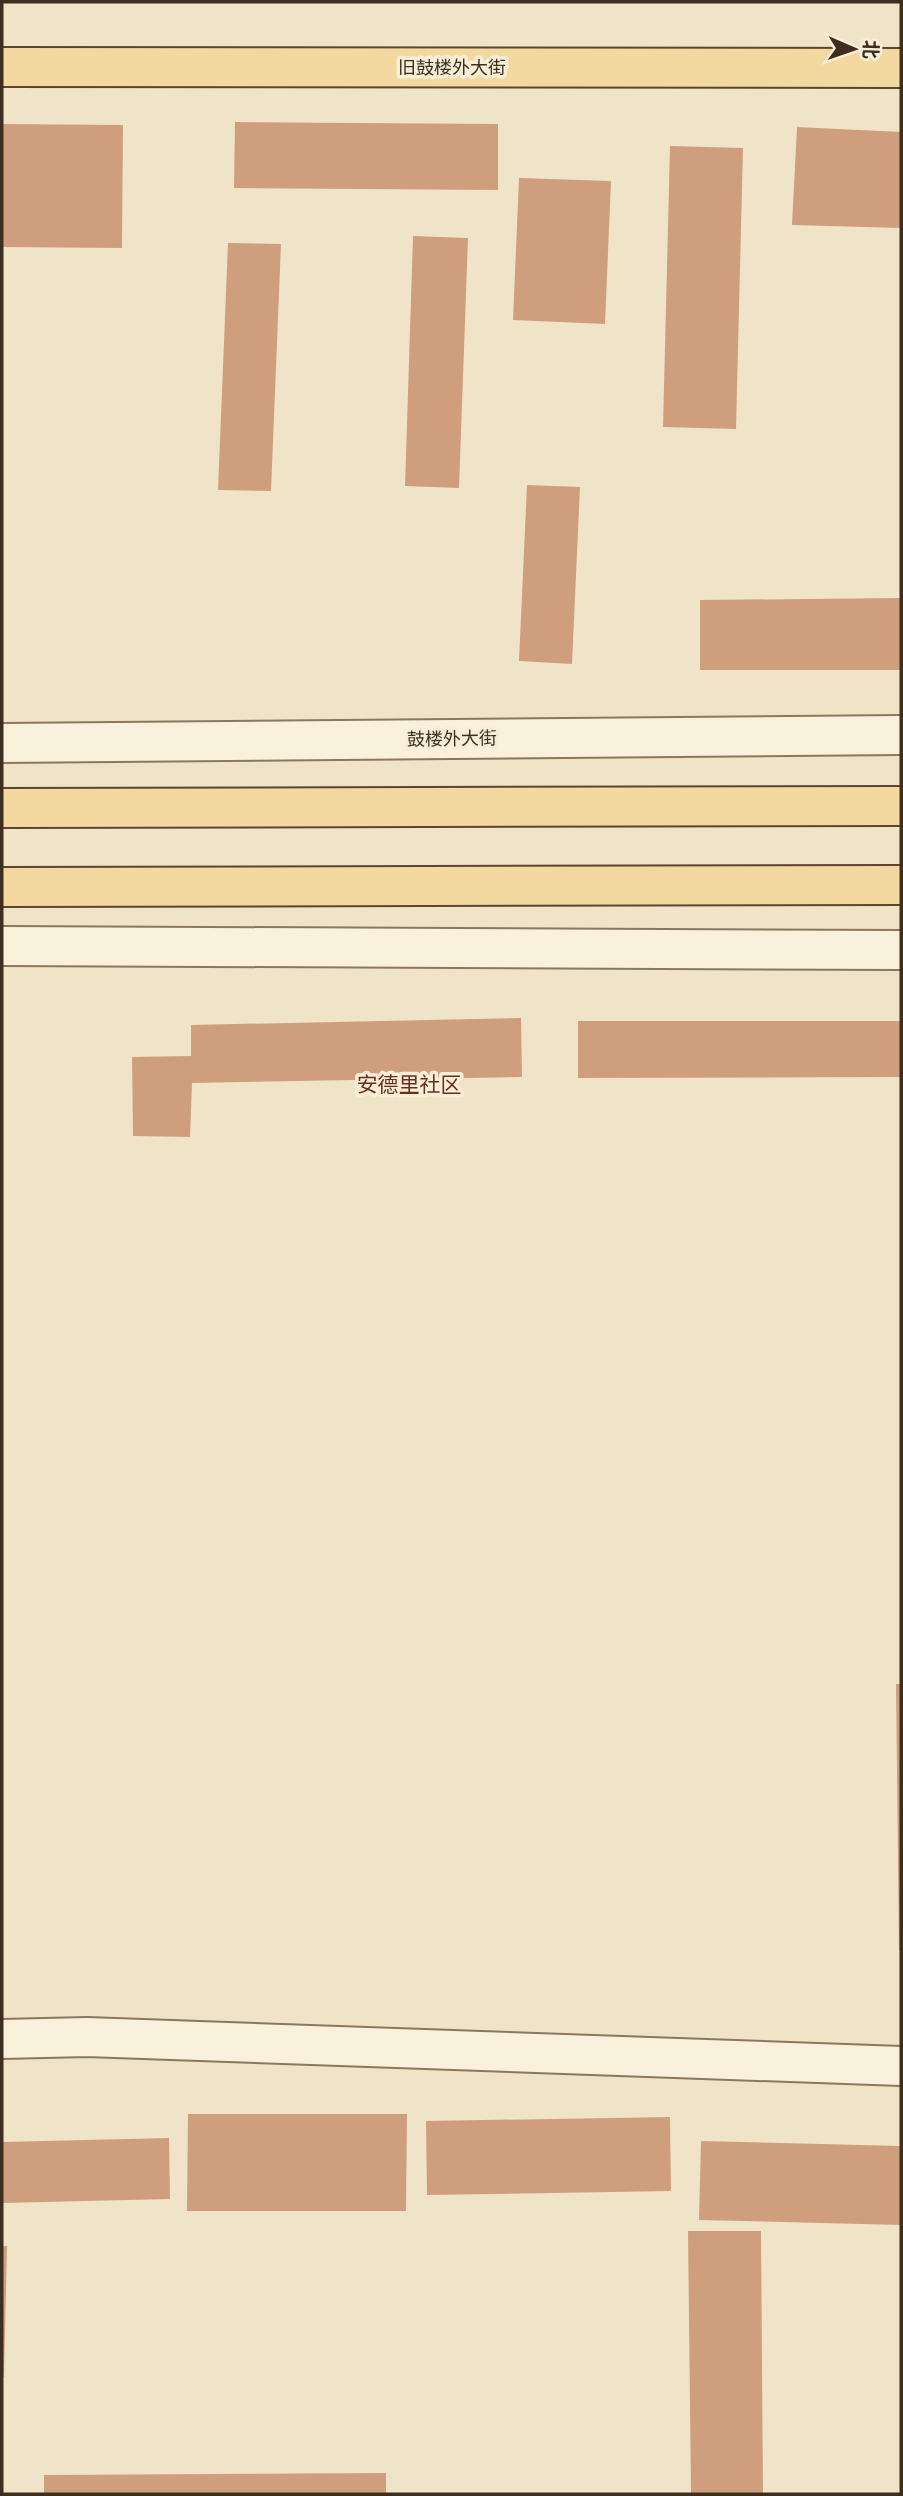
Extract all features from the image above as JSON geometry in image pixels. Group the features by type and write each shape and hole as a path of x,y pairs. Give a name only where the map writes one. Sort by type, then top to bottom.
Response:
{"main road":[{"name":"旧鼓楼外大街","path":"2,67 901,68"},
{"path":"2,808 901,806"},
{"path":"2,887 901,885"}],"street":[{"name":"鼓楼外大街","path":"2,743 901,735"},
{"path":"2,946 901,950"},
{"path":"2,2039 87,2037 901,2066"}],"building":[{"path":"235,122 498,124 498,190 234,188"},
{"path":"2,124 123,125 122,248 2,247"},
{"path":"797,127 901,132 901,228 792,225"},
{"path":"670,146 743,148 736,429 663,427"},
{"path":"519,178 611,181 605,324 513,320"},
{"path":"413,236 468,238 459,488 405,486"},
{"path":"228,243 281,244 271,491 218,490"},
{"path":"527,485 580,487 572,664 519,661"},
{"path":"901,598 901,670 700,670 700,600"},
{"path":"521,1018 522,1077 192,1083 190,1137 133,1136 132,1057 191,1056 191,1025"},
{"path":"578,1021 901,1021 901,1077 578,1078"},
{"path":"896,1684 901,1684 901,1951 899,1951"},
{"path":"188,2114 407,2114 406,2211 187,2211"},
{"path":"670,2117 671,2191 427,2195 426,2121"},
{"path":"169,2138 170,2199 2,2203 2,2142"},
{"path":"701,2141 901,2146 901,2225 699,2220"},
{"path":"688,2231 761,2231 763,2494 691,2494"},
{"path":"2,2246 7,2246 4,2377 2,2377"},
{"path":"386,2473 386,2494 44,2494 44,2475"}],"district":[{"name":"安德里社区","path":"409,1085"}]}
